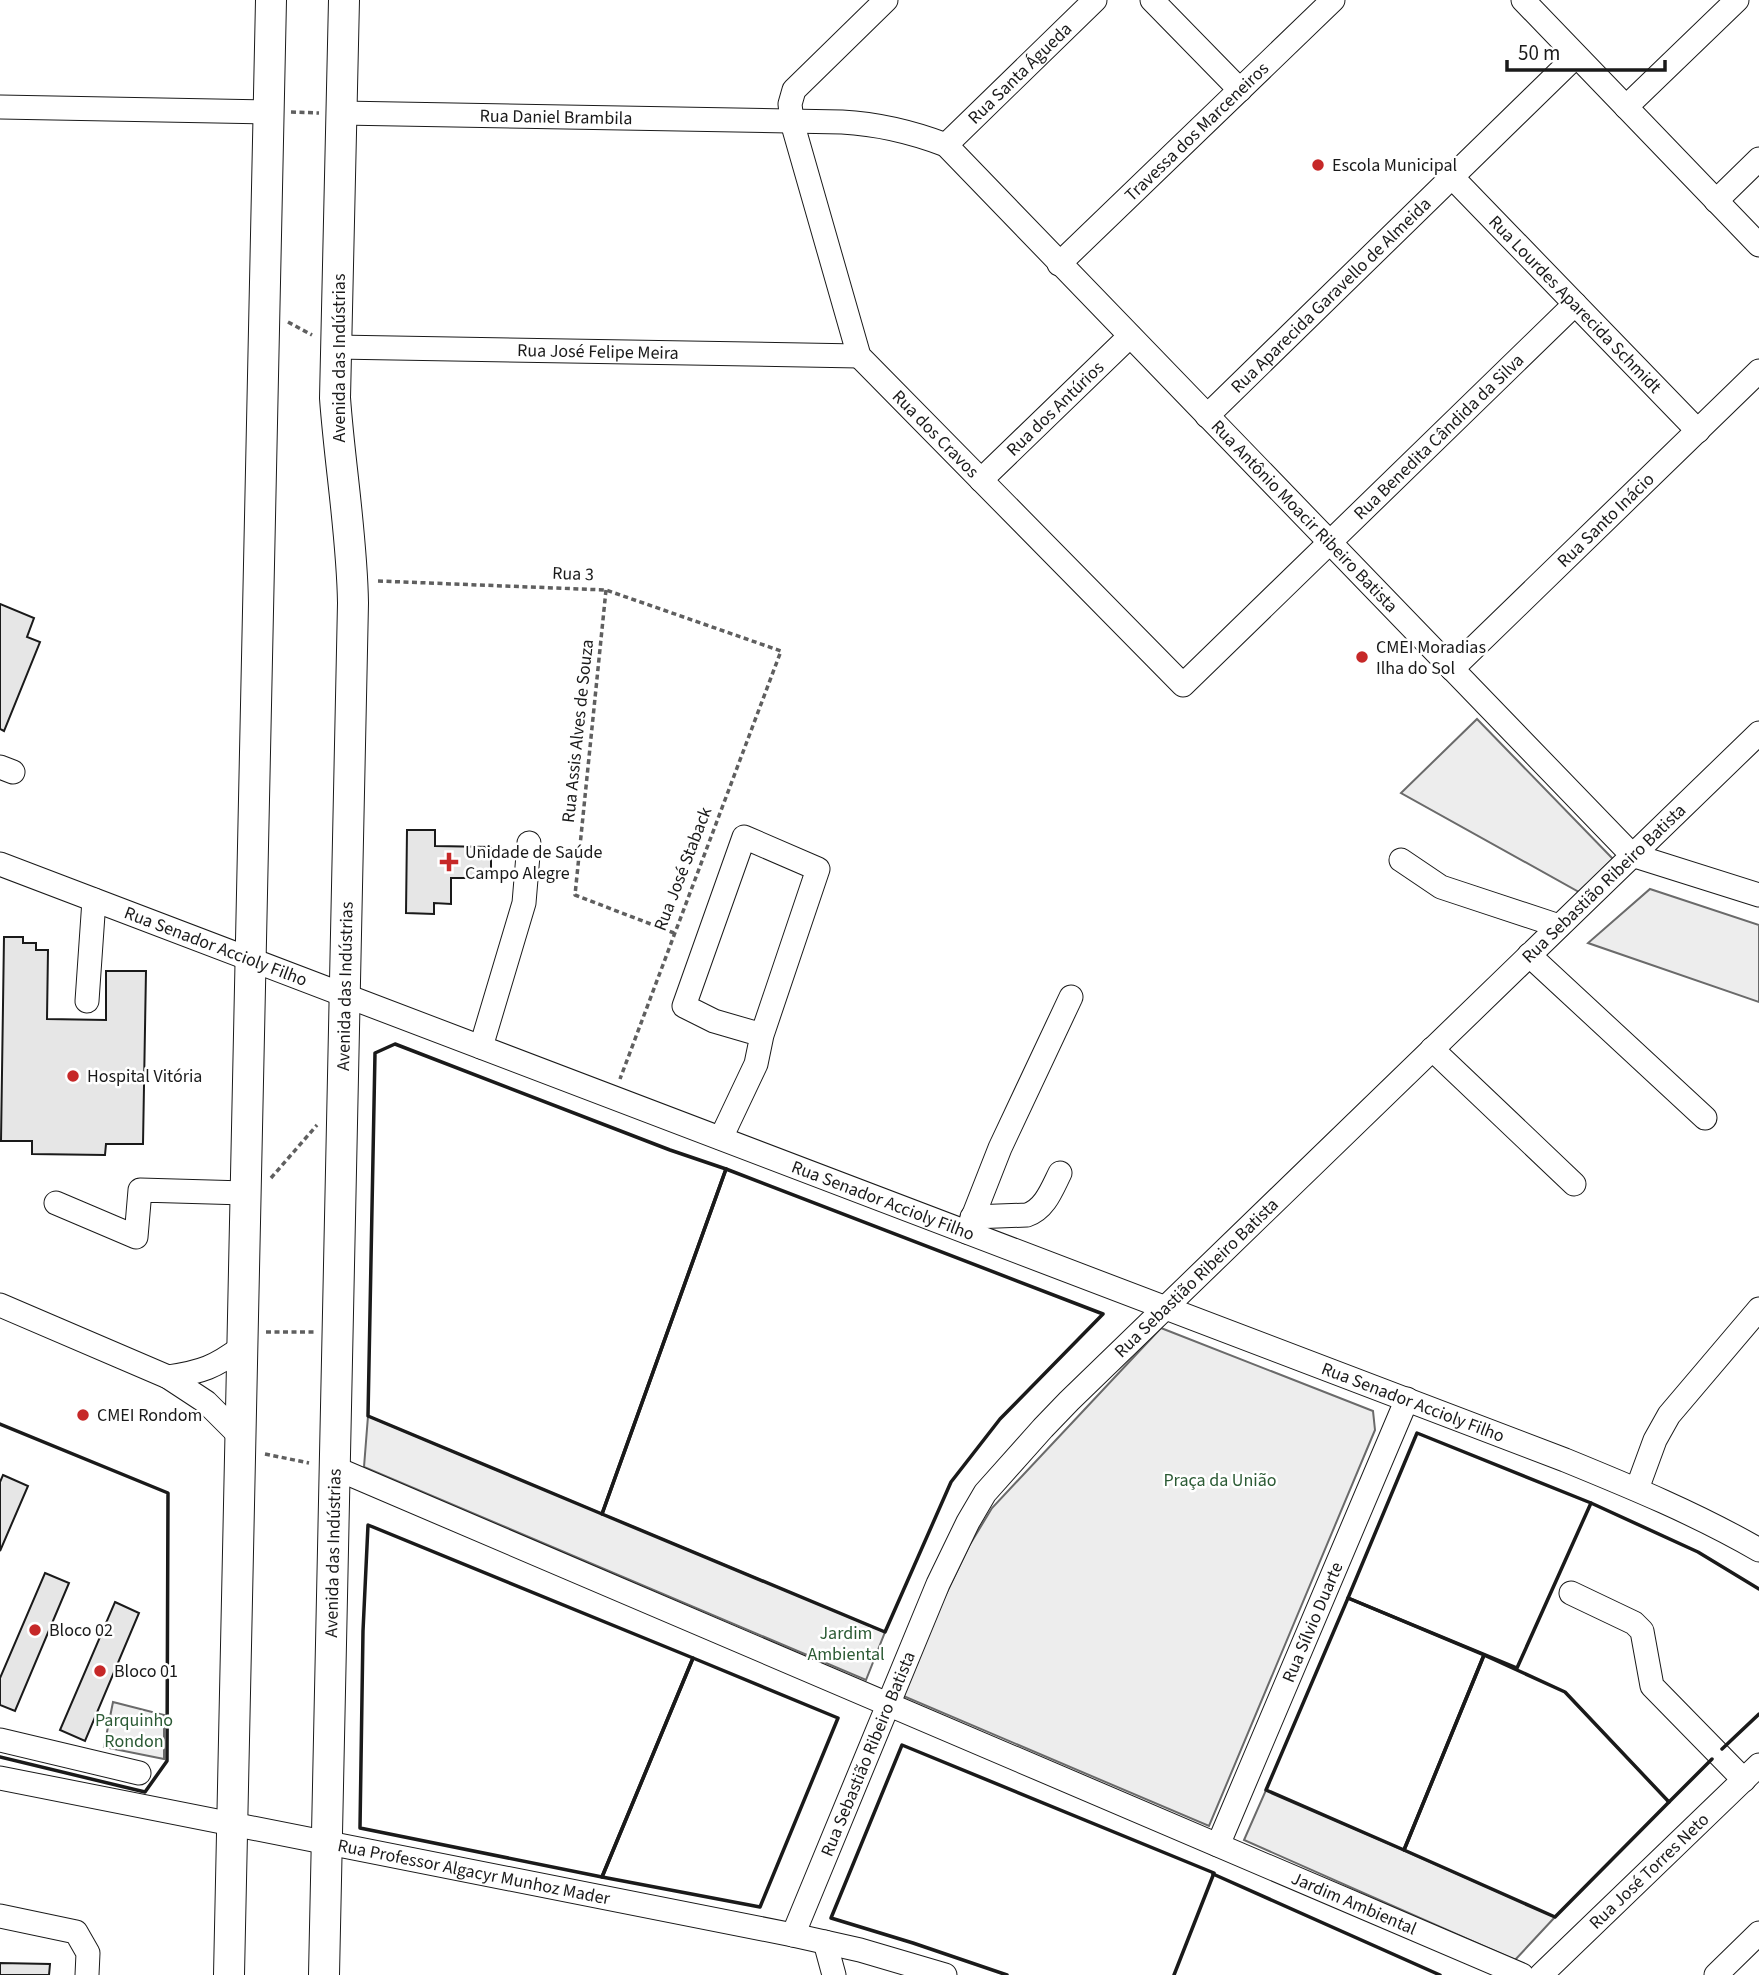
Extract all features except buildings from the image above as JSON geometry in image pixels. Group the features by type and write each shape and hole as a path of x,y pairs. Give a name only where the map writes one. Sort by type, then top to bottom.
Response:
{"main road":[{"path":"229,1975 271,0"},
{"name":"Avenida das Indústrias","path":"324,1975 353,580 335,398 344,0"}],"street":[{"path":"792,122 790,104 794,90 886,0"},
{"name":"Rua Santa Águeda","path":"946,145 1095,0"},
{"path":"1152,0 1240,90"},
{"name":"Travessa dos Marceneiros","path":"1059,264 1333,0"},
{"path":"1626,107 1737,0"},
{"path":"1535,4 1576,56 1759,245"},
{"name":"Rua Aparecida Garavello de Almeida","path":"1207,416 1576,56"},
{"path":"0,107 268,112"},
{"name":"Rua Daniel Brambila","path":"341,113 870,124 897,129 946,145 1059,264"},
{"name":"Rua dos Cravos","path":"792,122 859,356 1183,685"},
{"path":"1716,201 1759,159"},
{"name":"Rua Lourdes Aparecida Schmidt","path":"1452,177 1698,430"},
{"name":"Rua Antônio Moacir Ribeiro Batista","path":"1059,264 1632,855 1759,895"},
{"name":"Rua Benedita Cândida da Silva","path":"1183,685 1575,304"},
{"name":"Rua dos Antúrios","path":"981,480 1130,337"},
{"name":"Rua José Felipe Meira","path":"336,347 859,356"},
{"name":"Rua Santo Inácio","path":"1452,669 1759,371"},
{"name":"Rua Sebastião Ribeiro Batista","path":"793,1935 948,1563 985,1493 1043,1427 1759,733"},
{"path":"721,1139 756,1064 762,1035 818,869 744,837 684,1006 714,1021 762,1035"},
{"path":"481,1047 524,903 529,843"},
{"path":"1401,860 1441,887 1559,926"},
{"name":"Rua Senador Accioly Filho","path":"0,864 721,1139 969,1225 1166,1308 1637,1489 1759,1550"},
{"path":"87,1001 94,900"},
{"path":"1529,955 1705,1118"},
{"path":"969,1225 1000,1148 1071,997"},
{"path":"1432,1049 1574,1184"},
{"path":"969,1225 1035,1213 1060,1173"},
{"path":"56,1203 136,1237 139,1190 245,1193"},
{"path":"0,1305 168,1377 206,1402 240,1443"},
{"path":"1637,1489 1669,1415 1759,1309"},
{"path":"168,1377 208,1369 223,1361 242,1339"},
{"name":"Rua Sílvio Duarte","path":"1218,1845 1407,1399"},
{"name":"Jardim Ambiental","path":"335,1468 1522,1975"},
{"path":"1572,1593 1634,1623 1642,1631 1652,1686 1751,1772"},
{"path":"0,1740 139,1773"},
{"name":"Rua José Torres Neto","path":"1541,1975 1751,1772"},
{"name":"Rua Professor Algacyr Munhoz Mader","path":"0,1778 793,1935 936,1974"},
{"path":"0,1916 76,1931 88,1953 87,1975"},
{"path":"1716,1975 1759,1933"},
{"path":"825,1942 834,1975"}],"path":[{"path":"268,112 341,113"},
{"path":"264,310 336,347"},
{"name":"Rua 3","path":"353,580 607,590 781,651"},
{"name":"Rua Assis Alves de Souza","path":"607,590 575,895 674,933"},
{"name":"Rua José Staback","path":"613,1097 781,651"},
{"path":"272,1178 343,1095"},
{"path":"242,1339 338,1332"},
{"path":"240,1443 335,1468"}],"shaded area":[{"path":"1477,719 1613,859 1579,892 1401,793"},
{"path":"1650,889 1759,925 1759,1002 1588,943"},
{"name":"Praça da União","path":"1161,1328 1373,1411 1375,1430 1209,1826 901,1695 969,1546 992,1508"},
{"name":"Jardim Ambiental","path":"368,1416 885,1632 866,1680 364,1467"},
{"name":"Parquinho Rondon","path":"113,1702 164,1715 164,1759 104,1747"},
{"path":"1266,1790 1555,1917 1515,1960 1244,1840"}],"wall":[{"path":"395,1044 726,1169 602,1514 368,1416 375,1053 395,1044"},
{"path":"726,1169 1103,1314 1000,1419 951,1482 885,1632 602,1514 726,1169"},
{"path":"0,1424 168,1493 167,1761 145,1792 0,1757"},
{"path":"1417,1433 1591,1503 1517,1668 1348,1598 1417,1433"},
{"path":"1591,1503 1698,1552 1759,1589"},
{"path":"368,1525 693,1658 602,1877 360,1828 363,1631 368,1525"},
{"path":"1348,1598 1484,1655 1404,1850 1266,1790 1348,1598"},
{"path":"1484,1655 1565,1692 1669,1802 1555,1917 1404,1850 1484,1655"},
{"path":"693,1658 838,1718 760,1907 602,1877 693,1658"},
{"path":"1722,1749 1759,1714"},
{"path":"1007,1975 831,1918 902,1745 1214,1873 1174,1975"},
{"path":"1668,1801 1712,1759"},
{"path":"1213,1874 1440,1975"}],"place":[{"name":"Escola Municipal","path":"1318,165"},
{"name":"CMEI Moradias Ilha do Sol","path":"1362,657"},
{"name":"Unidade de Saúde Campo Alegre","path":"449,862"},
{"name":"Hospital Vitória","path":"73,1076"},
{"name":"CMEI Rondom","path":"83,1415"},
{"name":"Bloco 02","path":"35,1630"},
{"name":"Bloco 01","path":"100,1671"}]}
